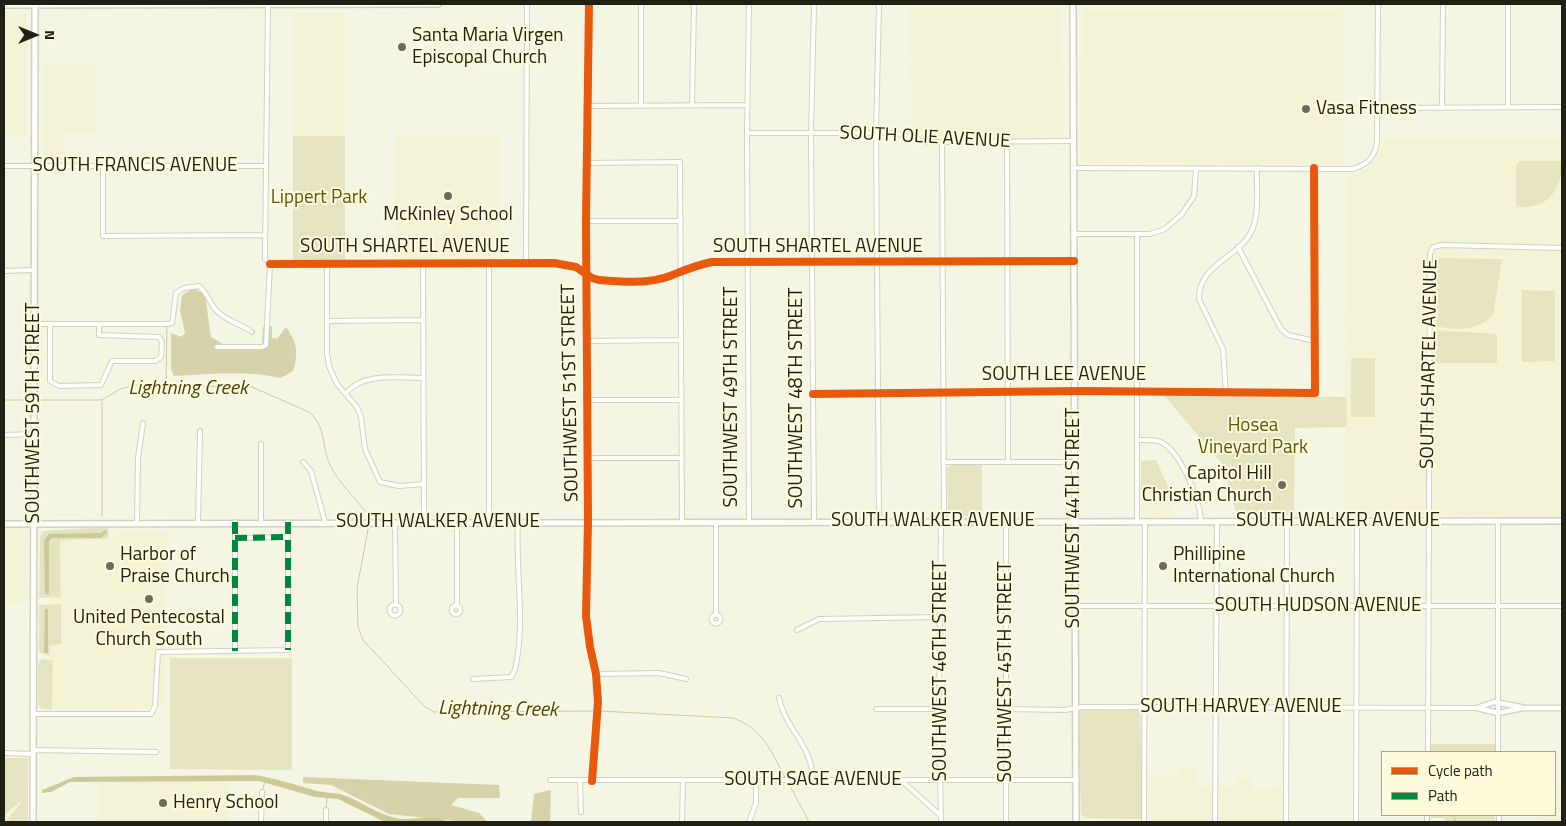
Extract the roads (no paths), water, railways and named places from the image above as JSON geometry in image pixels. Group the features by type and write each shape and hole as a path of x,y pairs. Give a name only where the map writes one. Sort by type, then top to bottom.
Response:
{"main road":[{"name":"SOUTHWEST 59TH STREET","path":"33,822 35,4"},
{"path":"4,5 438,4"},
{"name":"SOUTHWEST 44TH STREET","path":"1073,4 1074,708 1076,822"},
{"name":"SOUTH WALKER AVENUE","path":"4,524 518,521 1562,521"}],"street":[{"path":"216,347 262,347 266,345 270,264 265,259 268,4"},
{"path":"526,4 526,263"},
{"name":"SOUTHWEST 51ST STREET","path":"589,4 586,106 588,458 586,616 596,674 598,702 598,722 592,750 592,781"},
{"path":"641,4 641,106"},
{"path":"692,105 694,4"},
{"name":"SOUTHWEST 49TH STREET","path":"749,4 747,105 749,521"},
{"name":"SOUTHWEST 48TH STREET","path":"814,4 812,133 814,521"},
{"path":"879,4 876,133 879,521"},
{"path":"1073,168 1196,170 1257,168 1353,169 1364,165 1375,153 1378,108 1378,4"},
{"path":"1442,108 1443,4"},
{"path":"1508,4 1508,107"},
{"path":"586,106 747,105"},
{"path":"1378,108 1562,107"},
{"name":"SOUTH OLIE AVENUE","path":"747,133 904,134 925,142 1007,143 1073,141"},
{"name":"SOUTHWEST 46TH STREET","path":"941,822 939,709 944,462 942,392 942,142"},
{"path":"1007,143 1008,462"},
{"path":"586,163 680,162 682,521"},
{"name":"SOUTH FRANCIS AVENUE","path":"4,166 266,166"},
{"path":"103,167 103,236 265,235"},
{"path":"1226,393 1223,349 1199,299 1199,292 1210,271 1238,247 1252,231 1256,216 1257,168"},
{"path":"1238,247 1281,329 1288,335 1315,341 1314,168"},
{"path":"1074,234 1137,235 1158,233 1182,214 1194,196 1196,170"},
{"path":"586,221 681,221"},
{"path":"1137,235 1137,521"},
{"name":"SOUTH SHARTEL AVENUE","path":"1428,521 1430,251 1435,246 1442,245 1562,248"},
{"name":"SOUTH SHARTEL AVENUE","path":"270,264 526,263 567,265 608,281 650,281 671,276 680,270 712,262 1074,261"},
{"path":"488,262 489,522"},
{"path":"422,263 424,522"},
{"path":"327,264 329,366 337,384 346,393 360,417 364,449 380,482 399,486 424,484"},
{"path":"4,271 34,270"},
{"path":"34,324 172,323 176,293 184,288 199,286 208,294 214,308 222,316 252,332"},
{"path":"327,321 423,320"},
{"path":"50,324 50,381 56,386 101,386 112,361 155,361 162,355 162,342 158,336 99,335 99,324"},
{"path":"586,341 681,340"},
{"name":"SOUTH LEE AVENUE","path":"813,394 1074,391 1315,393 1315,341"},
{"path":"346,393 350,388 368,380 422,378"},
{"path":"587,400 681,400"},
{"path":"137,522 138,458 143,423"},
{"path":"198,522 200,431"},
{"path":"4,435 34,434"},
{"path":"1137,440 1153,440 1167,447 1194,488 1199,501 1201,521"},
{"path":"261,444 262,522"},
{"path":"588,458 682,458"},
{"path":"304,462 311,471 325,522"},
{"path":"944,462 1074,462"},
{"path":"473,679 502,678 511,676 515,670 520,593 516,552 518,521"},
{"path":"716,521 716,615"},
{"name":"SOUTHWEST 45TH STREET","path":"1006,521 1006,822"},
{"path":"1144,822 1145,521"},
{"path":"1215,822 1217,521"},
{"path":"1286,822 1288,521"},
{"path":"1356,822 1357,521"},
{"path":"1428,521 1428,751"},
{"path":"1498,521 1498,751"},
{"path":"235,522 235,651"},
{"path":"33,714 151,714 156,706 158,652 288,650 288,522"},
{"path":"396,522 396,604"},
{"path":"456,605 457,522"},
{"path":"235,538 288,537"},
{"name":"SOUTH HUDSON AVENUE","path":"1074,606 1562,606"},
{"path":"796,630 818,619 940,617"},
{"path":"596,674 659,674 686,678"},
{"path":"779,698 783,715 798,734 810,758 813,780"},
{"name":"SOUTH HARVEY AVENUE","path":"1477,708 1498,702 1523,708"},
{"name":"SOUTH HARVEY AVENUE","path":"1005,709 1356,707 1477,708 1498,713 1523,708 1562,708"},
{"path":"876,709 939,709"},
{"path":"4,754 33,752 156,752"},
{"name":"SOUTH SAGE AVENUE","path":"550,780 1076,780"},
{"path":"580,780 581,812"},
{"path":"749,822 756,803 756,780"},
{"path":"900,780 941,816"},
{"path":"682,781 682,822"},
{"path":"261,822 262,792"},
{"path":"326,810 326,822"}],"waterway":[{"path":"166,384 167,325"},
{"name":"Lightning Creek","path":"37,400 102,400 120,389 135,385 252,387 309,412 315,418 319,424 327,458 333,471 369,516 369,520"},
{"name":"Lightning Creek","path":"4,400 33,400"},
{"path":"102,401 102,516"},
{"name":"Lightning Creek","path":"369,524 357,588 358,627 363,640 425,707 434,712 595,711"},
{"name":"Lightning Creek","path":"599,711 733,718 744,723 760,735 766,742 786,779"},
{"path":"262,792 265,781"},
{"name":"Lightning Creek","path":"788,782 809,822"},
{"path":"326,809 327,798"},
{"path":"1453,816 1456,822"}],"place":[{"name":"Santa Maria Virgen Episcopal Church","path":"402,47"},
{"name":"Vasa Fitness","path":"1306,109"},
{"name":"McKinley School","path":"448,196"},
{"name":"Capitol Hill Christian Church","path":"1282,485"},
{"name":"Harbor of Praise Church","path":"110,566"},
{"name":"Phillipine International Church","path":"1163,566"},
{"name":"United Pentecostal Church South","path":"149,599"},
{"name":"Henry School","path":"163,803"}],"park label":[{"name":"Lippert Park","path":"319,198"},
{"name":"Hosea Vineyard Park","path":"1253,437"}]}
